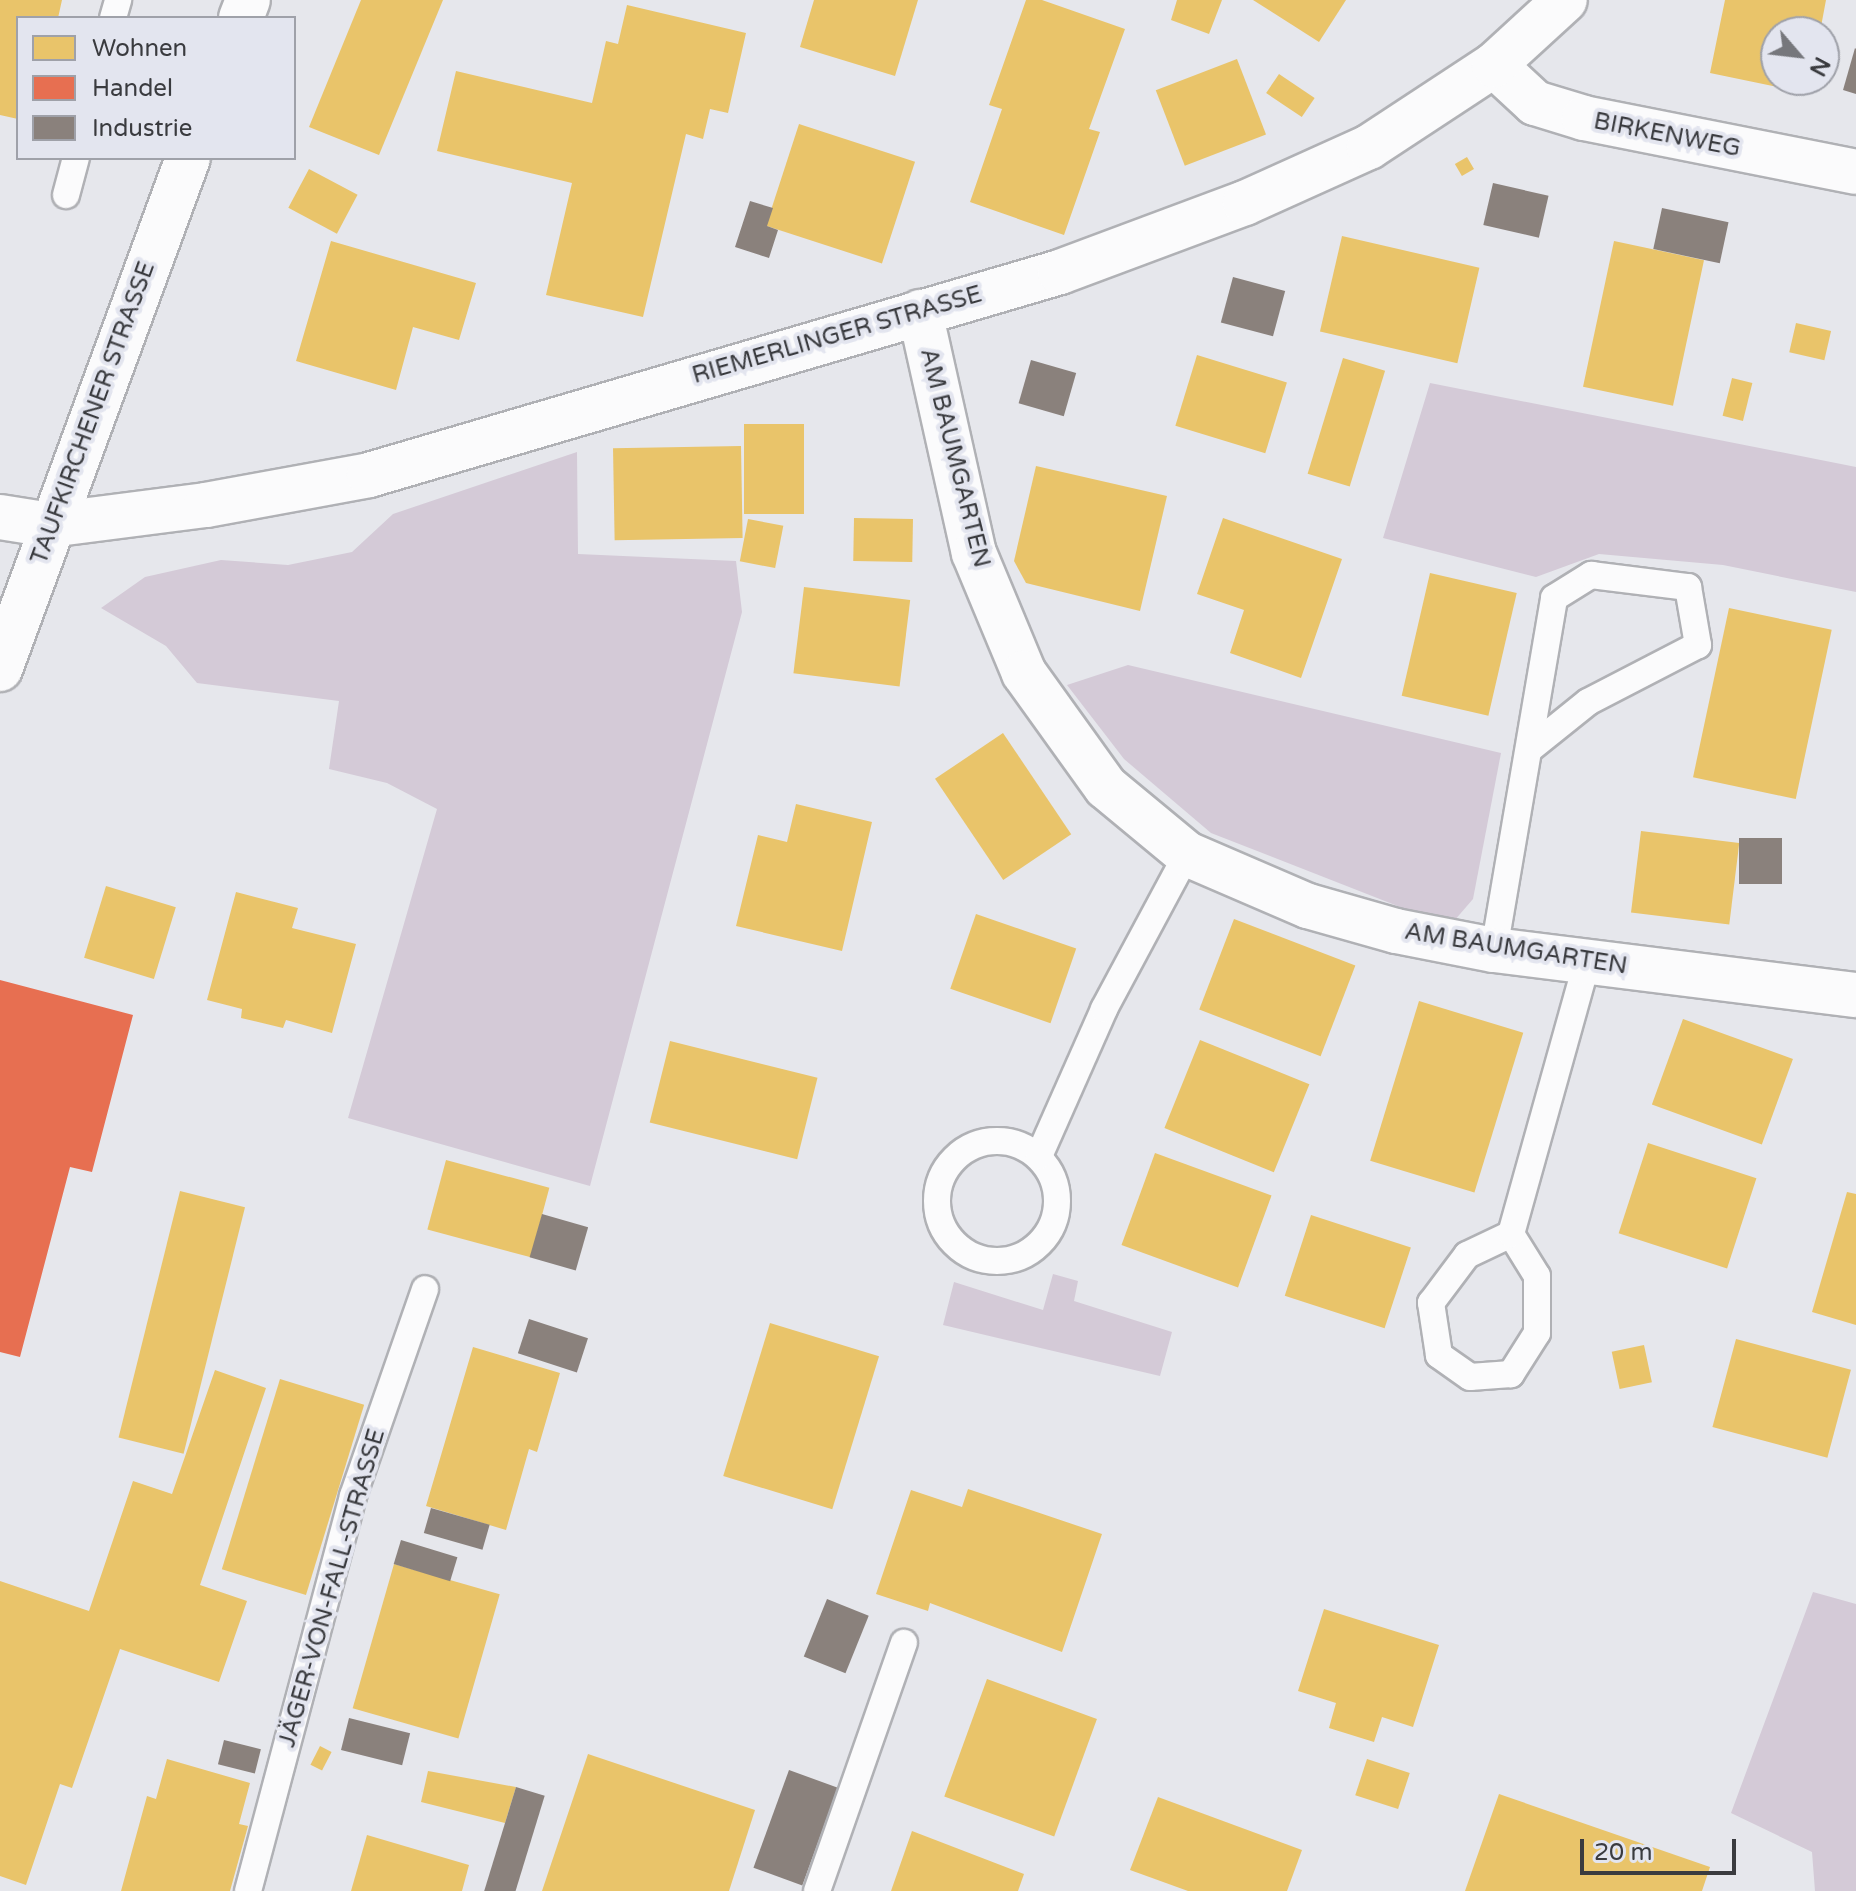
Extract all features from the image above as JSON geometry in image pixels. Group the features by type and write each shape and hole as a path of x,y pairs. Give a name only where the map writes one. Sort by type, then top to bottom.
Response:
{"street":[{"name":"RIEMERLINGER STRASSE","path":"0,517 50,525 206,505 369,475 1060,272 1245,203 1369,147 1494,65 1565,0"},
{"name":"BIRKENWEG","path":"1494,65 1535,103 1584,118 1856,172"},
{"name":"TAUFKIRCHENER STRASSE","path":"0,669 50,525 187,160"},
{"name":"AM BAUMGARTEN","path":"920,312 974,553 1024,673 1106,787 1187,854 1308,906 1396,931 1494,950 1856,995"}],"lane":[{"path":"66,195 75,160"},
{"path":"1494,950 1532,747 1554,598 1591,575 1688,587 1698,645 1588,702 1532,747"},
{"path":"1039,1156 1104,1009 1187,854"},
{"path":"1511,1234 1467,1255 1431,1303 1439,1355 1470,1377 1511,1374 1537,1333 1537,1276 1511,1234 1587,961"},
{"path":"995,1140 1019,1144 1039,1156 1053,1176 1058,1199 1055,1222 1042,1243 1023,1257 999,1262 976,1258 956,1246 942,1226 936,1203 940,1180 952,1159 972,1145 995,1140"},
{"name":"JÄGER-VON-FALL-STRASSE","path":"248,1891 353,1496 425,1289"},
{"path":"817,1891 904,1643"}],"shaded area":[{"path":"1430,383 1856,467 1856,592 1723,565 1599,554 1536,577 1383,538"},
{"path":"577,452 578,554 736,561 742,612 590,1186 348,1118 437,809 387,783 329,769 339,701 197,683 166,646 101,608 145,577 221,560 288,565 352,552 393,514"},
{"path":"1128,665 1501,753 1473,899 1454,921 1418,914 1211,833 1124,759 1067,685"},
{"path":"1053,1274 1078,1281 1074,1301 1172,1332 1160,1376 943,1325 954,1282 1043,1310"},
{"path":"1813,1592 1856,1604 1856,1891 1815,1891 1812,1852 1731,1813"}],"building: Wohnen":[{"path":"0,0 62,0 58,16 16,16 16,119 0,115"},
{"path":"361,0 443,0 379,155 309,127"},
{"path":"814,0 918,0 895,76 800,47"},
{"path":"1026,0 1042,0 1125,29 1089,129 1100,132 1064,235 970,202 1002,109 989,105"},
{"path":"1177,0 1222,0 1209,34 1171,20"},
{"path":"1253,0 1346,0 1319,42"},
{"path":"1725,0 1826,0 1823,16 1760,16 1760,83 1710,73"},
{"path":"627,5 746,33 728,113 710,109 703,139 686,134 643,317 546,295 572,183 437,151 456,71 592,103 606,41 618,44"},
{"path":"1237,59 1266,135 1185,166 1156,90"},
{"path":"1279,74 1315,98 1302,117 1266,93"},
{"path":"799,124 915,162 882,263 766,226"},
{"path":"1467,157 1474,169 1462,176 1455,164"},
{"path":"309,169 358,195 337,234 288,208"},
{"path":"1342,236 1479,268 1457,363 1320,331"},
{"path":"331,241 476,283 459,340 413,327 396,390 296,361"},
{"path":"1614,241 1704,260 1673,406 1583,387"},
{"path":"1796,323 1831,331 1824,360 1789,352"},
{"path":"1197,355 1287,382 1265,453 1175,426"},
{"path":"1343,358 1385,371 1350,487 1308,474"},
{"path":"1732,378 1752,383 1743,421 1723,416"},
{"path":"744,424 804,424 804,514 744,514"},
{"path":"741,446 743,538 615,540 613,448"},
{"path":"1036,466 1167,496 1140,611 1026,583 1014,561"},
{"path":"854,518 913,519 912,562 853,561"},
{"path":"1223,518 1342,559 1301,678 1230,653 1244,610 1197,594"},
{"path":"748,519 783,526 775,568 740,561"},
{"path":"1430,573 1517,593 1488,716 1402,696"},
{"path":"804,587 910,600 900,686 793,673"},
{"path":"1729,608 1832,630 1796,799 1693,777"},
{"path":"1003,733 1071,834 1003,880 935,779"},
{"path":"796,804 872,822 842,951 736,926 758,835 787,842"},
{"path":"1641,831 1739,843 1729,924 1631,912"},
{"path":"106,886 176,907 154,979 84,958"},
{"path":"236,892 298,908 292,928 356,944 332,1033 286,1020 283,1028 241,1018 242,1009 207,1000"},
{"path":"976,914 1076,949 1051,1023 950,989"},
{"path":"1234,919 1355,966 1321,1056 1199,1010"},
{"path":"1419,1001 1523,1033 1474,1193 1370,1161"},
{"path":"1683,1019 1793,1059 1762,1145 1652,1105"},
{"path":"1200,1040 1309,1084 1274,1172 1164,1128"},
{"path":"670,1041 817,1078 797,1159 650,1123"},
{"path":"1648,1143 1756,1178 1727,1269 1619,1233"},
{"path":"1155,1153 1272,1195 1238,1288 1121,1245"},
{"path":"446,1160 549,1188 531,1257 427,1230"},
{"path":"180,1191 245,1207 184,1454 119,1437"},
{"path":"1847,1192 1856,1194 1856,1325 1812,1312"},
{"path":"1311,1215 1411,1247 1385,1328 1285,1296"},
{"path":"770,1323 879,1356 832,1509 723,1476"},
{"path":"1736,1339 1851,1370 1827,1458 1712,1427"},
{"path":"1644,1345 1652,1382 1620,1389 1612,1352"},
{"path":"473,1347 560,1373 537,1452 529,1449 506,1530 426,1506"},
{"path":"215,1370 266,1388 200,1585 247,1601 219,1682 120,1649 72,1788 60,1784 26,1885 0,1876 0,1581 89,1611 133,1481 172,1494"},
{"path":"280,1379 364,1405 306,1595 222,1569"},
{"path":"968,1489 1102,1534 1062,1652 930,1603 928,1611 876,1594 911,1490 962,1507"},
{"path":"394,1564 500,1594 458,1739 353,1708"},
{"path":"1324,1609 1439,1645 1413,1727 1382,1717 1374,1742 1329,1728 1336,1703 1298,1691"},
{"path":"987,1679 1097,1719 1054,1836 944,1796"},
{"path":"320,1746 332,1752 322,1771 310,1765"},
{"path":"588,1754 755,1810 729,1891 542,1891"},
{"path":"167,1759 250,1783 239,1824 248,1826 230,1891 121,1891 147,1796 156,1799"},
{"path":"1367,1759 1410,1773 1398,1809 1355,1795"},
{"path":"428,1771 516,1787 505,1823 421,1802"},
{"path":"1499,1794 1710,1867 1702,1891 1465,1891"},
{"path":"1158,1797 1302,1850 1287,1891 1188,1891 1130,1870"},
{"path":"912,1831 1024,1874 1018,1891 891,1891"},
{"path":"367,1835 469,1865 462,1891 351,1891"}],"building: Handel":[{"path":"0,980 133,1015 92,1172 70,1167 20,1357 0,1352"}],"building: Industrie":[{"path":"1856,49 1856,94 1843,90"},
{"path":"1493,183 1549,196 1539,238 1483,225"},
{"path":"750,201 773,208 767,226 778,230 769,258 735,247"},
{"path":"1662,208 1729,222 1720,263 1653,249"},
{"path":"1233,277 1285,291 1273,336 1221,322"},
{"path":"1031,360 1076,373 1064,416 1019,403"},
{"path":"1739,838 1782,838 1782,884 1739,884"},
{"path":"542,1214 588,1227 576,1270 530,1257"},
{"path":"529,1319 588,1338 577,1372 518,1353"},
{"path":"431,1508 490,1525 482,1550 424,1533"},
{"path":"401,1540 457,1557 450,1581 394,1564"},
{"path":"827,1599 869,1616 845,1673 804,1656"},
{"path":"349,1718 410,1733 402,1765 341,1750"},
{"path":"224,1740 261,1749 255,1773 218,1764"},
{"path":"789,1770 838,1788 802,1886 753,1868"},
{"path":"516,1787 545,1796 516,1891 484,1891"}]}
